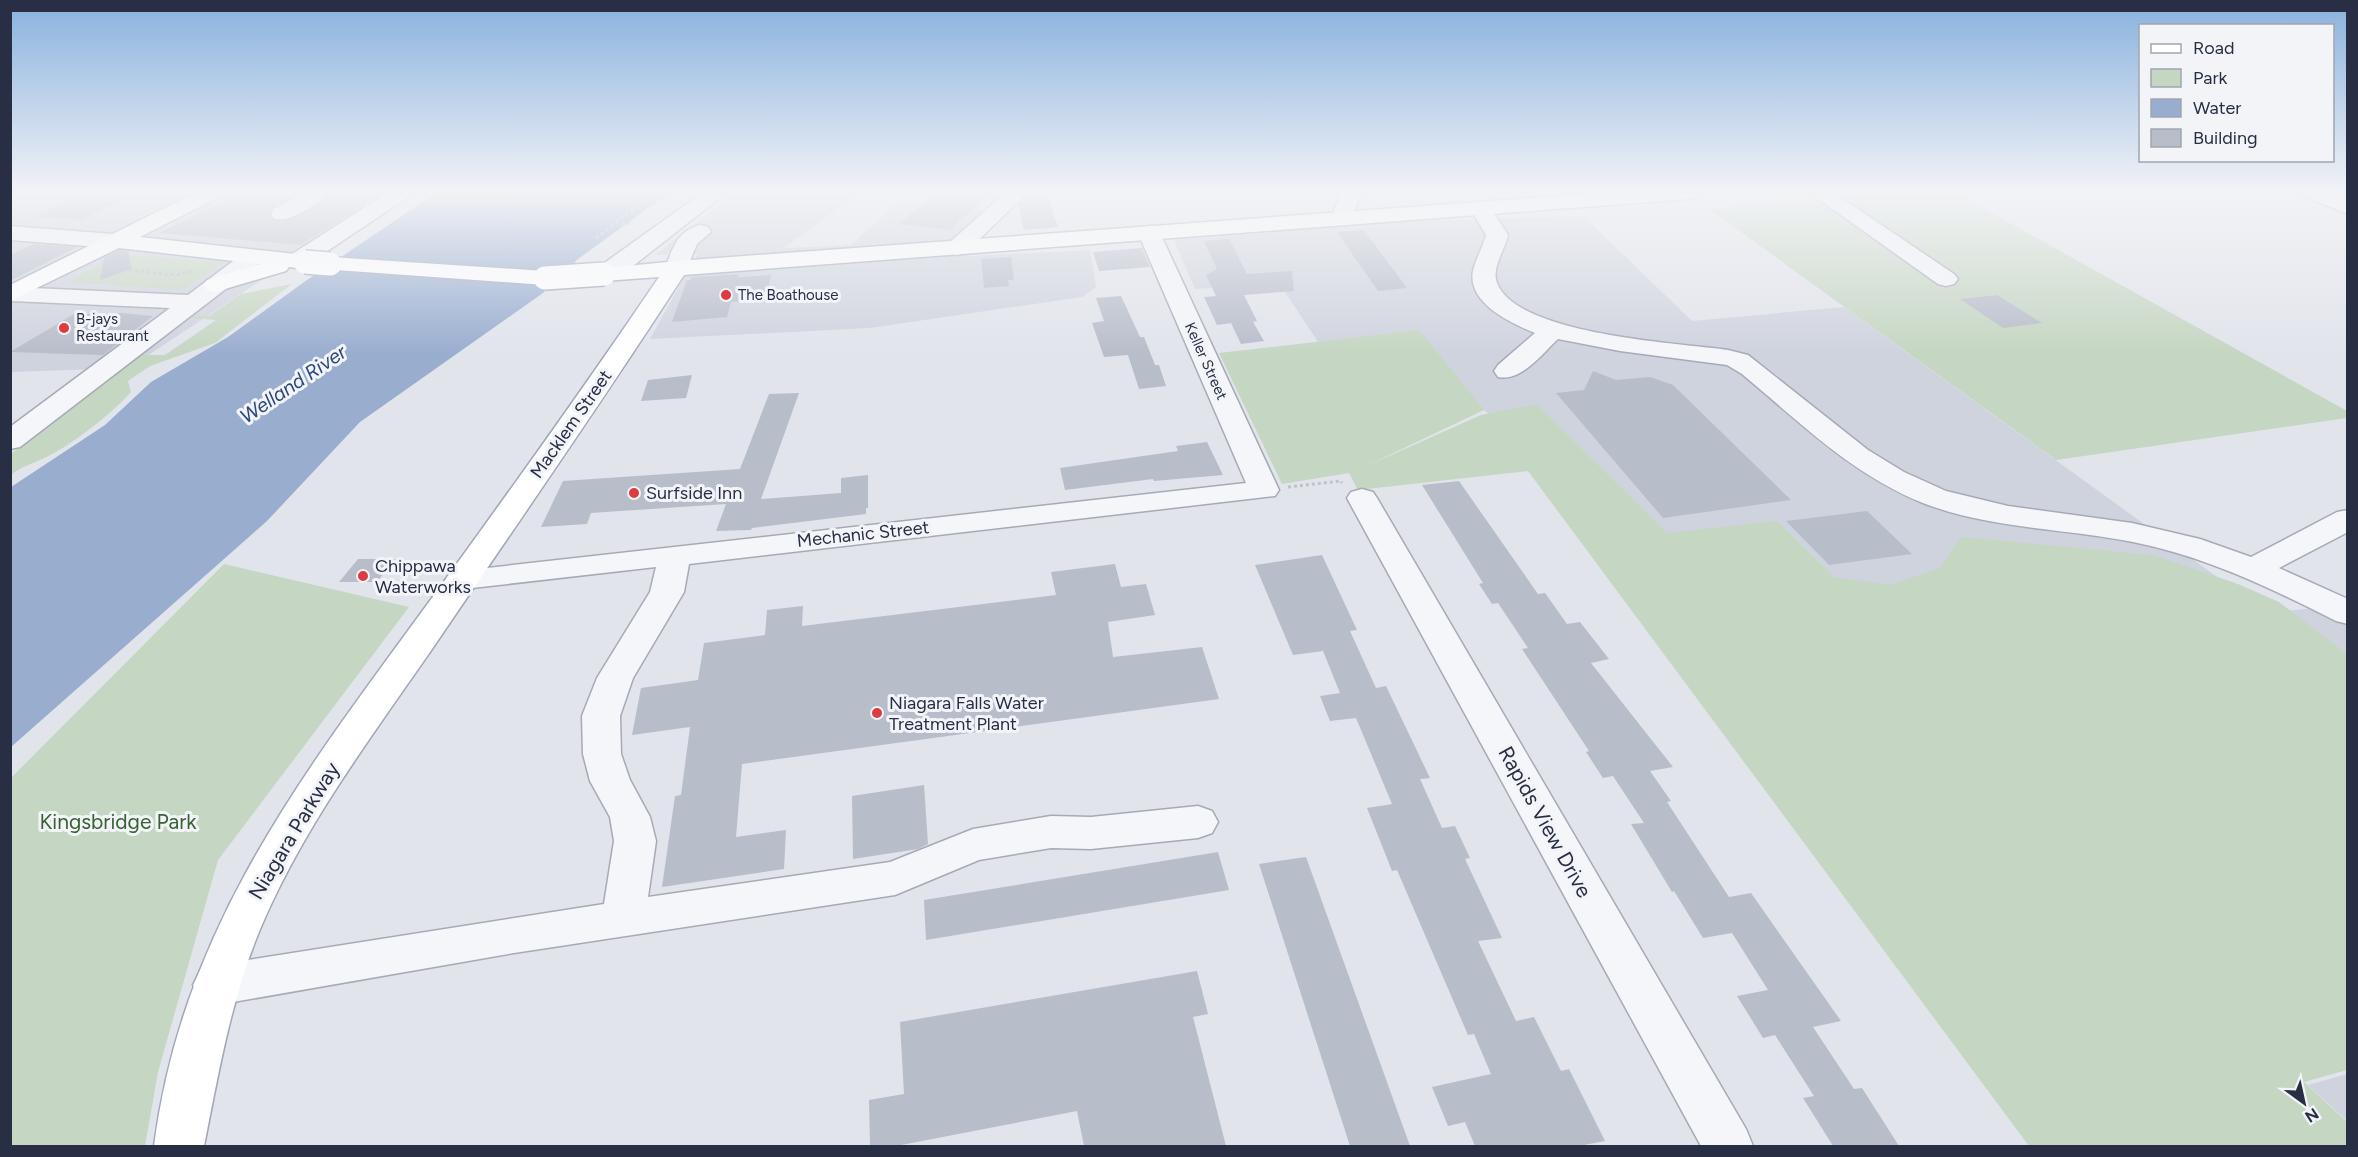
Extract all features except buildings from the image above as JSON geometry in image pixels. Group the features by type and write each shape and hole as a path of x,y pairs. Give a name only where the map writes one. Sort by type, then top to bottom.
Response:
{"main road":[{"path":"11,294 103,247"},
{"path":"160,247 301,262 545,278 599,279 676,268 970,247"},
{"path":"215,285 301,262"},
{"name":"Macklem Street","path":"463,579 617,358 676,268"},
{"path":"599,279 630,295 633,304 617,358"},
{"name":"Niagara Parkway","path":"178,1146 192,1070 216,985 239,925 270,864 346,745 463,579"}],"street":[{"path":"301,262 323,247"},
{"path":"599,279 644,247"},
{"path":"676,268 685,247"},
{"name":"Keller Street","path":"1155,247 1264,490"},
{"path":"1493,247 1484,281 1491,296 1501,308 1519,319 1552,331 1738,361 1857,458 1900,483 1939,499 2002,514 2105,527 2154,537 2254,568 2348,613"},
{"path":"1899,247 1946,279"},
{"path":"10,441 253,257"},
{"path":"11,294 192,302"},
{"path":"1507,371 1552,331"},
{"name":"Mechanic Street","path":"463,579 1264,490"},
{"name":"Rapids View Drive","path":"1362,498 1728,1146"},
{"path":"2254,568 2348,519"},
{"path":"623,918 635,841 634,828 610,781 600,741 601,716 615,678 667,592 675,555"},
{"path":"216,985 623,918 895,878 963,848 1020,837 1051,832 1091,833 1198,822"}],"path":[{"path":"129,270 175,275"},
{"path":"1264,490 1341,481 1350,499 1362,498"}],"shaded area":[{"path":"10,247 312,247 129,368 11,372"},
{"path":"665,247 967,247 968,256 1090,250 1096,287 1082,297 870,328 650,339 697,254 655,255"},
{"path":"1177,247 1615,247 1692,321 1844,307 2267,613 2347,605 2347,677 1686,663 1529,450 1484,410 1406,332 1318,342 1279,283 1195,289"},
{"path":"2348,1074 2347,1121 2308,1085"}],"green space":[{"path":"1762,247 2053,247 2347,411 2347,418 2056,460"},
{"path":"117,255 227,262 181,290 68,282"},
{"path":"292,284 215,343 150,366 128,381 131,392 90,429 54,453 11,475 11,454 141,355 165,355 216,320 192,318 194,316 209,316 241,294"},
{"path":"1419,330 1484,410 1362,468 1481,415 1536,404 1667,533 1777,521 1834,577 1890,585 1940,568 1961,537 2153,555 2238,584 2279,602 2347,654 2347,1070 2304,1082 2347,1122 2347,1146 2029,1146 1528,471 1358,490 1349,473 1282,484 1219,353"},
{"name":"Kingsbridge Park","path":"224,564 409,607 218,860 158,1072 145,1146 11,1146 11,778"}],"water":[{"name":"Welland River","path":"356,247 595,247 578,259 543,293 360,422 267,521 11,747 11,487 105,425 151,382 228,337"}],"place":[{"name":"The Boathouse","path":"726,295"},
{"name":"B-jays Restaurant","path":"64,328"},
{"name":"Surfside Inn","path":"634,493"},
{"name":"Chippawa Waterworks","path":"363,576"},
{"name":"Niagara Falls Water Treatment Plant","path":"877,713"}]}
